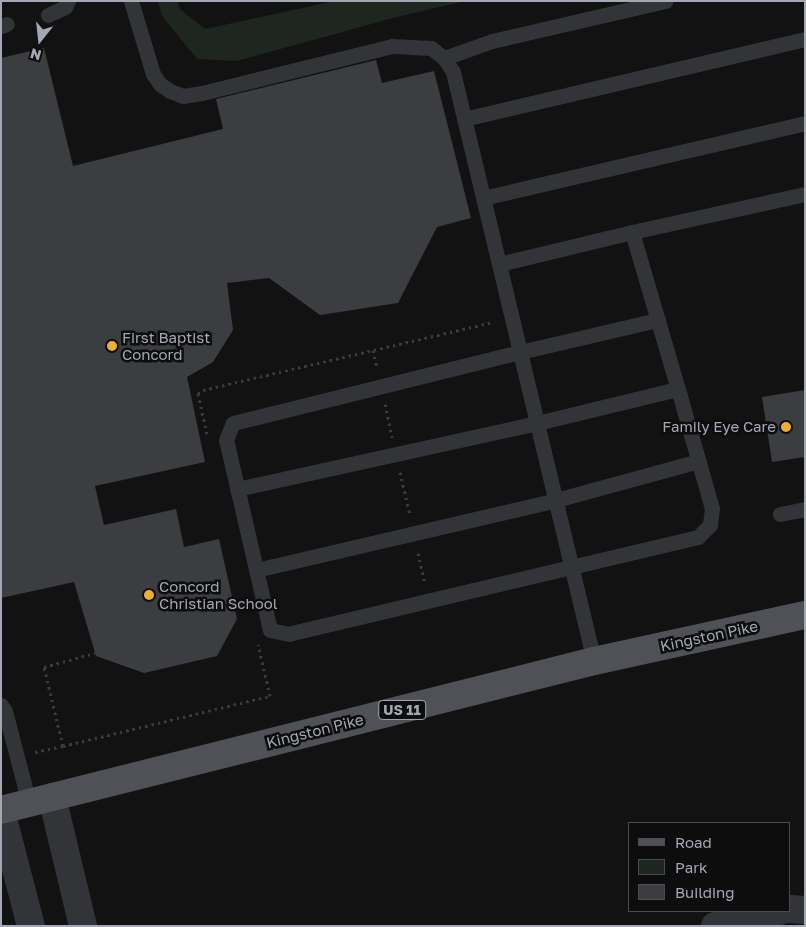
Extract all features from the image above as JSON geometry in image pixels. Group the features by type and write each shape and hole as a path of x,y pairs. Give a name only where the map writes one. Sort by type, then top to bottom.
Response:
{"main road":[{"name":"Kingston Pike","path":"1,810 594,661 805,615"}],"street":[{"path":"41,800 83,926"},
{"path":"1,810 31,926"},
{"path":"791,909 805,910"},
{"path":"715,926 776,912"}],"lane":[{"path":"48,15 64,7 68,1"},
{"path":"132,1 153,74 160,84 170,91 183,96 202,93 392,46 431,48 444,58 453,72 594,661"},
{"path":"444,58 492,41 665,1"},
{"path":"464,119 805,39"},
{"path":"484,198 805,123"},
{"path":"499,264 632,232 805,194"},
{"path":"632,232 658,320 712,508 710,525 706,532 698,537 429,601 282,634 270,630 226,440 226,434 233,423 658,320"},
{"path":"238,489 537,423 678,389"},
{"path":"256,570 556,500 698,461"},
{"path":"780,514 805,509"},
{"path":"1,705 5,712 16,756 41,800"}],"path":[{"path":"373,350 429,601"},
{"path":"16,756 63,746 44,667 95,653"}],"green space":[{"path":"158,1 177,1 180,9 205,29 335,1 465,1 393,18 237,61 197,59 162,16"}],"building":[{"name":"First Baptist Concord","path":"44,48 73,166 223,129 216,99 376,60 382,83 434,71 471,218 437,227 398,303 320,315 269,278 227,283 233,330 213,362 187,377 205,462 95,486 104,525 176,509 184,547 219,539 237,619 217,656 144,673 96,656 74,582 1,598 1,58"},
{"name":"Family Eye Care","path":"805,390 805,457 772,462 762,397"}],"place":[{"name":"First Baptist Concord","path":"112,346"},
{"name":"Family Eye Care","path":"786,427"},
{"name":"Concord Christian School","path":"149,595"}]}
